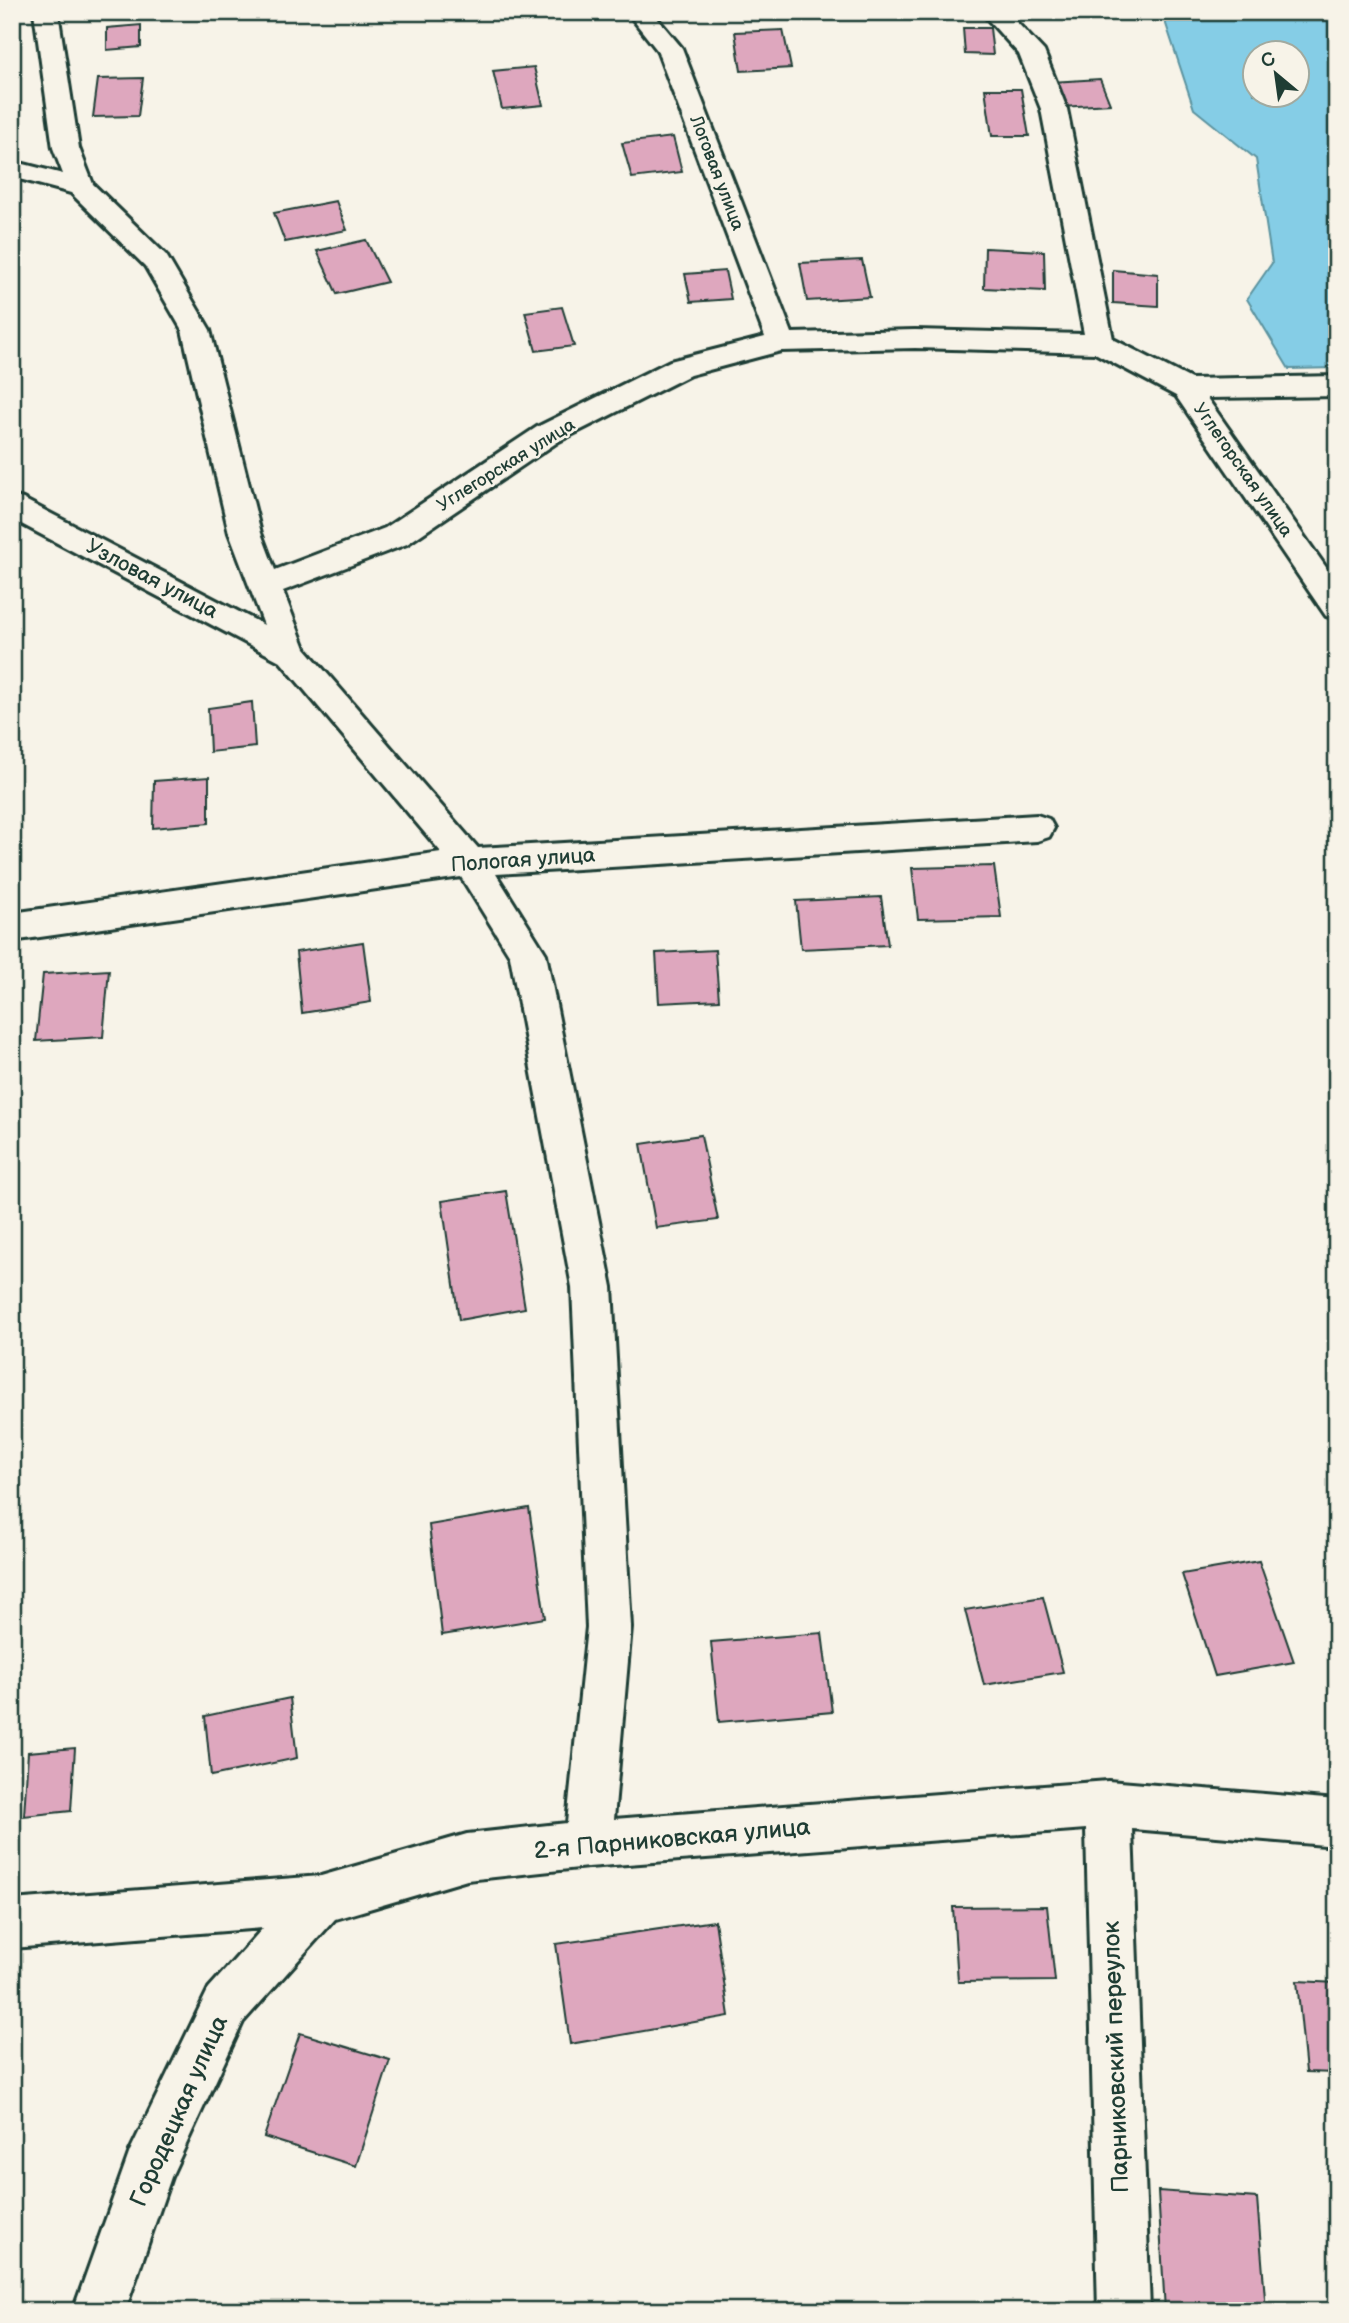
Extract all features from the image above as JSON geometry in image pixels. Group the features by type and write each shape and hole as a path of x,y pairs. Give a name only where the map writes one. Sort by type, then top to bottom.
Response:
{"street":[{"path":"46,12 66,148 81,187 156,261 196,330 245,533 291,653 470,862 528,954 592,1287 609,1627 588,1844"},
{"name":"Логовая улица","path":"639,12 669,48 781,342"},
{"path":"667,12 669,48"},
{"path":"993,12 1031,51 1055,109 1100,344"},
{"path":"12,169 81,187"},
{"name":"Углегорская улица","path":"265,586 396,536 548,434 680,368 781,342 915,339 1100,344 1186,389 1337,608"},
{"path":"1186,389 1337,386"},
{"name":"Узловая улица","path":"12,506 291,653"},
{"name":"Пологая улица","path":"12,927 470,862 1037,828"},
{"name":"2-я Парниковская улица","path":"12,1924 321,1900 467,1857 588,1844 1108,1804 1337,1823"},
{"name":"Парниковский переулок","path":"1108,1804 1124,2311"},
{"name":"Городецкая улица","path":"99,2311 148,2169 226,2005 321,1900"}],"water":[{"path":"1162,12 1337,12 1337,368 1289,369 1247,299 1272,263 1256,159 1194,109"}],"building":[{"path":"141,25 141,47 107,50 107,28"},
{"path":"963,28 990,28 993,55 965,54"},
{"path":"783,30 791,68 741,71 735,32"},
{"path":"534,67 543,105 502,109 493,71"},
{"path":"143,78 138,116 93,117 98,79"},
{"path":"1100,79 1110,104 1061,107 1052,82"},
{"path":"985,89 1021,89 1029,136 992,136"},
{"path":"673,137 682,172 632,178 622,143"},
{"path":"336,201 347,230 285,242 274,213"},
{"path":"366,240 387,282 337,294 317,251"},
{"path":"985,248 1044,251 1045,291 984,288"},
{"path":"862,260 870,297 807,301 800,263"},
{"path":"1113,270 1158,274 1158,306 1113,303"},
{"path":"725,271 731,299 691,302 685,274"},
{"path":"562,307 574,346 536,351 525,312"},
{"path":"252,702 255,747 210,752 208,708"},
{"path":"209,777 209,823 153,828 154,781"},
{"path":"994,866 1001,917 918,919 912,868"},
{"path":"881,897 888,945 801,949 796,901"},
{"path":"363,942 371,1002 302,1013 296,952"},
{"path":"715,950 719,1000 659,1003 656,953"},
{"path":"109,970 103,1037 36,1041 43,974"},
{"path":"701,1135 718,1220 656,1228 641,1144"},
{"path":"506,1191 525,1308 459,1320 442,1201"},
{"path":"529,1508 545,1618 442,1635 429,1525"},
{"path":"1259,1561 1294,1662 1215,1676 1182,1574"},
{"path":"1043,1597 1063,1672 984,1685 965,1610"},
{"path":"822,1633 832,1712 719,1722 711,1642"},
{"path":"290,1698 297,1758 211,1776 205,1716"},
{"path":"75,1748 71,1811 24,1816 28,1752"},
{"path":"1047,1906 1055,1981 958,1982 953,1907"},
{"path":"715,1921 729,2016 570,2044 556,1944"},
{"path":"1297,1981 1337,1983 1337,2073 1306,2072"},
{"path":"300,2033 390,2060 356,2166 264,2137"},
{"path":"1158,2191 1257,2198 1266,2311 1165,2311"}]}
